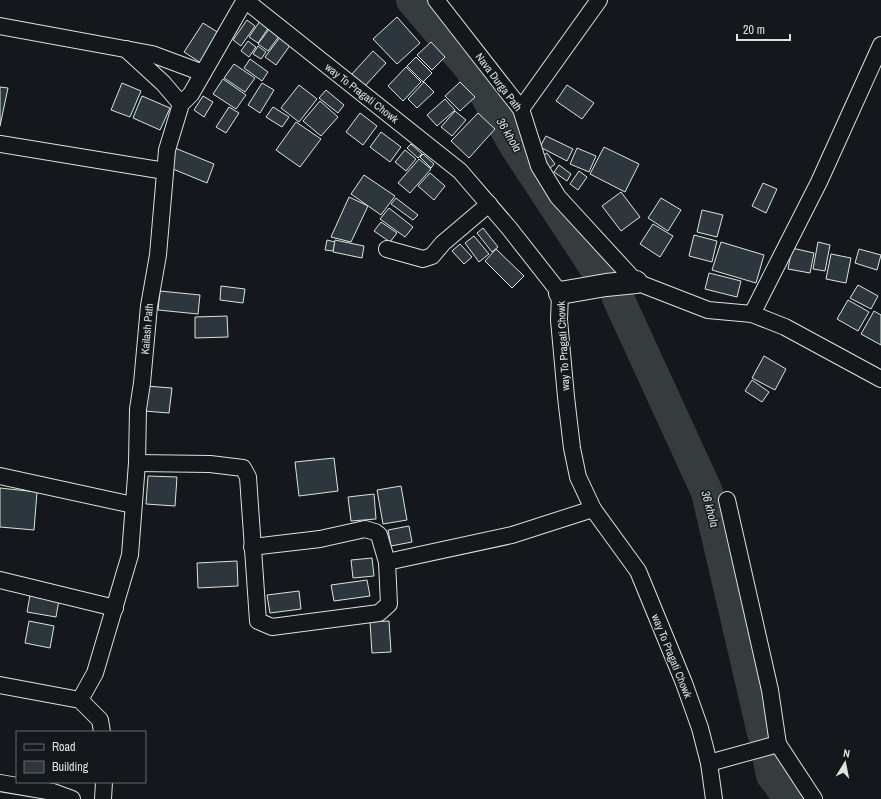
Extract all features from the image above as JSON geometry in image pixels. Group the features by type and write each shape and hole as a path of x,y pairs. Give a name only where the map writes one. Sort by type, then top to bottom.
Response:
{"street":[{"name":"Kailash Path","path":"80,700 95,673 130,555 137,463 138,409 142,383 149,306 158,255 167,150 181,104 190,94 203,73 245,0"},
{"name":"way To Pragati Chowk","path":"245,0 460,171 489,204 560,293 559,320 572,448 578,477 593,509 638,572 684,683 700,728 709,763 714,799"},
{"name":"Nava Durga Path","path":"436,0 522,109 539,166 558,197 636,282"},
{"path":"522,109 599,0"},
{"path":"0,26 152,54 203,73"},
{"path":"752,314 819,182 881,45"},
{"path":"126,49 163,83 181,104"},
{"path":"0,144 165,171"},
{"path":"387,249 423,259 432,256 443,243 489,204"},
{"path":"560,293 606,285 636,282 708,310 752,314 785,328 881,380"},
{"path":"137,463 210,464 243,468 248,477 252,547 258,620 272,627 379,613 389,604 387,562 379,535 375,532 364,529 320,539 252,547"},
{"path":"0,476 133,505"},
{"path":"727,500 770,690 778,744 814,799"},
{"path":"387,562 512,535 593,509"},
{"path":"0,580 115,608"},
{"path":"0,686 80,700 100,720 102,731"},
{"path":"709,763 778,744"},
{"path":"0,783 53,792 72,799"},
{"path":"104,783 104,799"}],"building":[{"path":"397,17 420,43 397,64 373,39"},
{"path":"247,20 255,26 241,46 233,40"},
{"path":"260,21 269,27 258,43 249,37"},
{"path":"203,23 219,33 201,63 184,52"},
{"path":"270,28 280,35 268,51 258,44"},
{"path":"281,36 291,44 276,65 265,57"},
{"path":"248,41 256,47 249,57 241,51"},
{"path":"431,42 445,57 432,70 417,55"},
{"path":"258,46 266,52 261,59 253,54"},
{"path":"373,51 386,63 364,87 351,75"},
{"path":"416,57 432,73 423,82 407,66"},
{"path":"250,59 268,72 262,81 244,68"},
{"path":"234,64 255,78 245,92 224,78"},
{"path":"406,67 421,82 403,101 388,86"},
{"path":"223,79 246,95 236,109 213,94"},
{"path":"424,82 434,92 417,108 408,99"},
{"path":"460,82 475,97 460,111 445,96"},
{"path":"122,83 141,91 130,117 111,110"},
{"path":"262,83 274,90 260,113 248,105"},
{"path":"299,85 317,99 299,122 281,108"},
{"path":"567,85 594,103 582,119 556,101"},
{"path":"0,87 8,88 0,126"},
{"path":"326,90 344,105 338,113 319,98"},
{"path":"142,96 170,108 160,130 133,118"},
{"path":"203,96 213,102 204,117 194,110"},
{"path":"445,99 455,110 437,126 427,115"},
{"path":"320,101 338,117 321,136 303,121"},
{"path":"229,107 239,113 226,133 216,127"},
{"path":"273,107 289,117 282,127 266,117"},
{"path":"455,111 466,120 452,136 441,127"},
{"path":"360,113 377,126 363,145 346,132"},
{"path":"478,113 495,129 469,158 451,141"},
{"path":"296,122 321,139 300,167 276,150"},
{"path":"381,132 401,147 390,162 370,147"},
{"path":"546,136 573,149 567,161 540,147"},
{"path":"411,144 422,154 418,158 407,148"},
{"path":"604,147 639,164 625,192 590,174"},
{"path":"175,148 214,164 207,183 168,167"},
{"path":"577,148 596,156 589,172 570,164"},
{"path":"405,150 416,159 406,171 395,162"},
{"path":"547,153 555,164 549,169 540,157"},
{"path":"423,154 434,164 431,168 420,157"},
{"path":"419,159 431,169 410,193 398,183"},
{"path":"559,165 571,174 567,181 554,172"},
{"path":"579,171 587,177 578,190 570,184"},
{"path":"430,173 445,186 434,200 418,186"},
{"path":"364,175 395,196 381,215 351,194"},
{"path":"763,183 777,189 766,213 752,206"},
{"path":"621,192 640,217 621,231 602,206"},
{"path":"349,197 368,206 351,242 331,237"},
{"path":"396,198 418,215 413,220 391,204"},
{"path":"661,198 681,210 668,231 648,218"},
{"path":"389,208 413,227 405,237 380,219"},
{"path":"702,210 723,215 717,237 697,232"},
{"path":"381,222 397,233 390,242 374,231"},
{"path":"653,224 673,236 660,257 640,244"},
{"path":"483,228 498,247 492,252 477,233"},
{"path":"694,235 717,241 712,262 689,256"},
{"path":"474,236 489,254 479,262 465,243"},
{"path":"327,240 335,242 333,251 325,250"},
{"path":"335,240 364,246 362,258 333,252"},
{"path":"721,242 764,255 756,283 712,270"},
{"path":"818,242 830,245 825,271 813,269"},
{"path":"460,244 472,257 464,264 452,251"},
{"path":"792,248 814,253 810,273 788,269"},
{"path":"496,249 524,276 512,288 485,261"},
{"path":"859,249 881,255 877,270 855,263"},
{"path":"831,254 851,258 846,283 826,279"},
{"path":"709,273 741,281 737,297 705,289"},
{"path":"858,285 878,296 871,309 850,298"},
{"path":"221,286 245,289 243,303 220,300"},
{"path":"160,291 200,295 198,314 158,310"},
{"path":"848,300 869,312 858,331 837,319"},
{"path":"874,311 881,315 881,345 861,334"},
{"path":"227,316 228,337 195,338 195,317"},
{"path":"764,356 786,369 775,390 752,378"},
{"path":"752,380 769,392 762,402 745,391"},
{"path":"146,386 172,388 169,413 144,411"},
{"path":"334,458 338,491 299,496 295,462"},
{"path":"148,476 177,477 175,506 146,504"},
{"path":"401,486 407,520 383,524 377,490"},
{"path":"0,488 37,492 34,530 0,527"},
{"path":"374,494 376,519 351,521 348,497"},
{"path":"409,526 412,542 391,546 388,530"},
{"path":"372,558 374,576 353,578 351,560"},
{"path":"237,561 238,586 198,588 197,563"},
{"path":"367,580 370,596 334,601 331,585"},
{"path":"299,591 301,609 270,613 267,595"},
{"path":"30,595 59,600 56,617 27,612"},
{"path":"29,621 54,626 50,648 25,643"},
{"path":"389,621 391,652 372,653 370,622"}],"waterway":[{"name":"36 khola","path":"412,0 470,68 516,147 600,275"},
{"name":"36 khola","path":"618,298 707,492 763,733"},
{"name":"36 khola","path":"769,761 772,775 790,799"}]}
